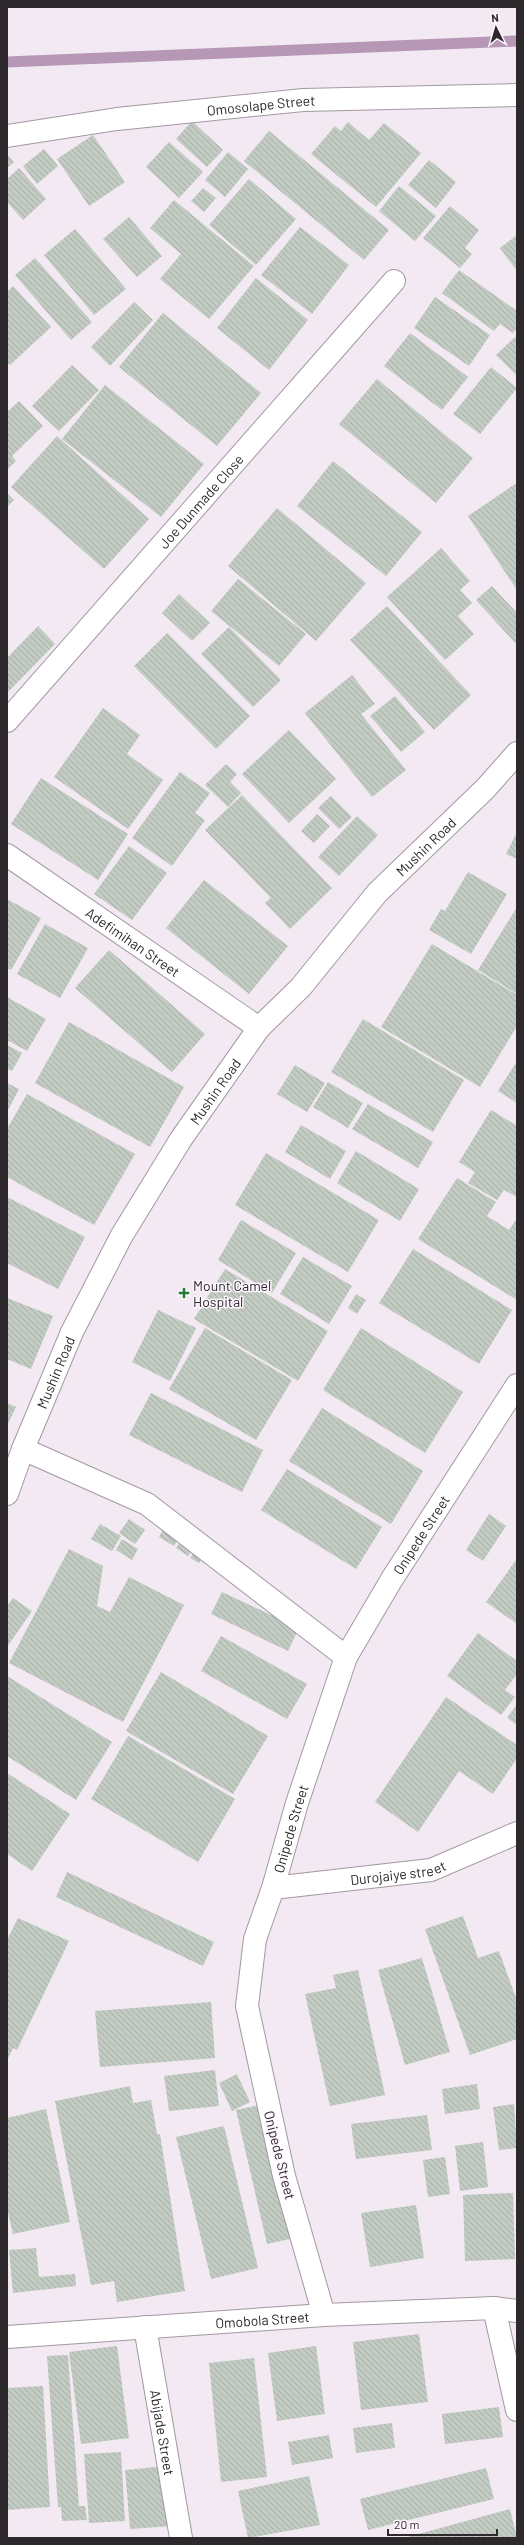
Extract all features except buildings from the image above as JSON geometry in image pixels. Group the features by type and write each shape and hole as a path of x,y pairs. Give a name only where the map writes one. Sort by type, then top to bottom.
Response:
{"street":[{"name":"Omosolape Street","path":"7,136 124,118 303,100 517,95"},
{"name":"Joe Dunmade Close","path":"7,721 394,281"},
{"name":"Mushin Road","path":"7,1494 22,1449 72,1332 122,1235 181,1139 259,1028 301,987 377,893 485,789 517,753"},
{"name":"Adefimihan Street","path":"7,855 259,1028"},
{"name":"Onipede Street","path":"324,2315 284,2176 247,2006 255,1939 273,1888 297,1803 346,1657 392,1579 517,1385"},
{"path":"22,1449 147,1504 346,1657"},
{"name":"Durojaiye street","path":"273,1888 431,1870 517,1833"},
{"path":"494,2308 517,2410"},
{"name":"Omobola Street","path":"7,2337 324,2315 494,2308 517,2311"},
{"name":"Abijade Street","path":"145,2327 181,2538"}],"waterway":[{"path":"7,62 517,41"}],"place":[{"name":"Mount Camel Hospital","path":"184,1293"}]}
